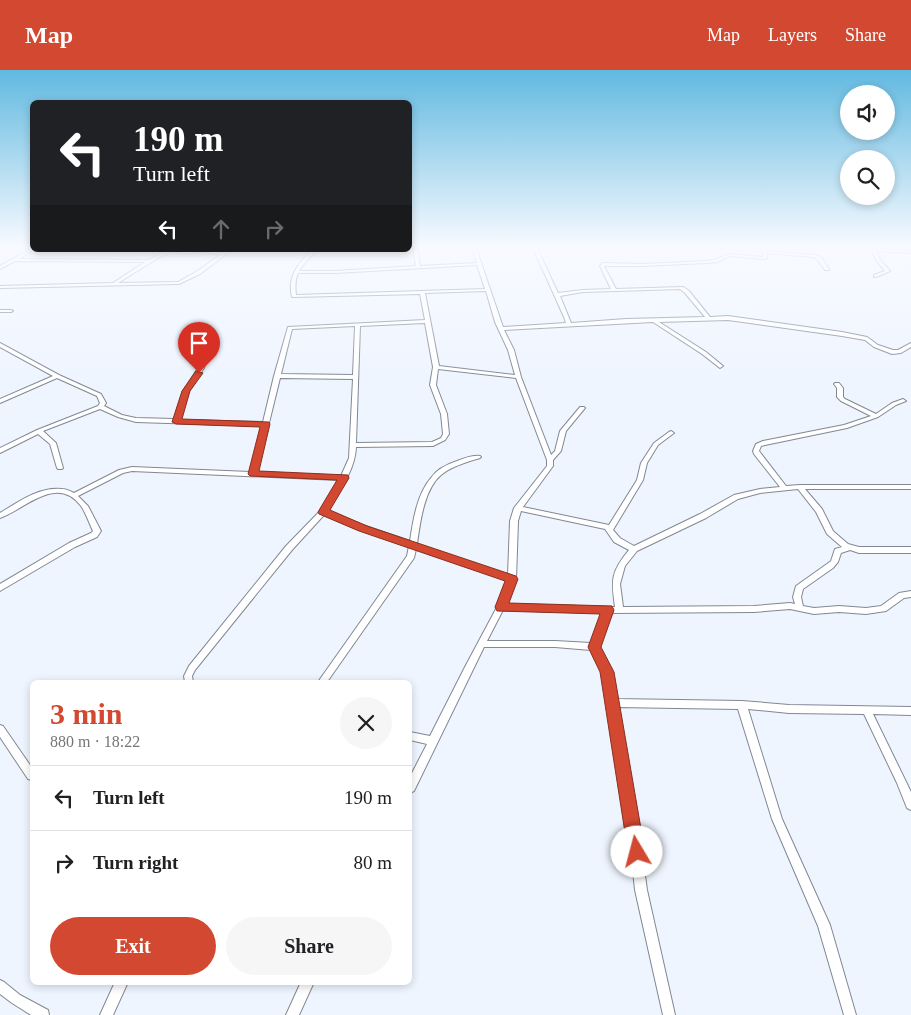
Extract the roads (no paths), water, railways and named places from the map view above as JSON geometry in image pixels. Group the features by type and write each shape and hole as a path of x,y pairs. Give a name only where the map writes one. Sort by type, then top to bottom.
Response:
{"street":[{"path":"294,292 294,296 297,298 420,292"},
{"path":"353,445 433,444 444,439 446,434 444,414 433,385 436,367 422,292"},
{"path":"412,784 501,607 512,579 514,521 518,508 531,488 549,470 550,460 518,378 511,350 488,292"},
{"path":"555,292 567,317 568,325"},
{"path":"556,295 576,292"},
{"path":"687,292 708,318"},
{"path":"0,311 11,311"},
{"path":"501,329 654,320 728,318 833,332 867,339 876,346 895,352 911,345"},
{"path":"654,320 670,332 700,348 720,366"},
{"path":"253,474 290,328 428,321"},
{"path":"189,680 188,676 192,668 289,548 323,512 344,478 352,458 358,324"},
{"path":"0,345 56,376 98,395 103,403 100,407 39,431 0,450"},
{"path":"176,422 186,391 202,368 205,354"},
{"path":"436,367 518,378"},
{"path":"0,401 56,376"},
{"path":"277,376 356,377"},
{"path":"837,384 840,388 840,397 843,400 876,416"},
{"path":"784,488 760,458 756,451 758,445 845,427 876,416 894,404 904,401"},
{"path":"100,407 120,416 136,420 265,424"},
{"path":"550,460 558,451 563,431 582,408"},
{"path":"39,431 53,443 60,468"},
{"path":"610,530 640,480 644,463 656,444 671,432"},
{"path":"323,680 411,556 411,544 419,515 433,479 458,462 478,457"},
{"path":"73,496 121,471 132,469 344,478"},
{"path":"800,487 819,511 830,532 849,548"},
{"path":"619,610 616,584 622,565 634,549 703,516 736,497 800,487 911,487"},
{"path":"0,516 44,492 61,491 81,501 97,531 0,588"},
{"path":"518,508 610,530 617,540 634,549"},
{"path":"323,512 363,528 512,579"},
{"path":"800,608 797,597 799,588 830,566 834,562 838,551 849,548 911,550"},
{"path":"501,607 608,610 800,608 822,611 839,609 876,611 888,606 902,595 911,594"},
{"path":"608,610 594,647 607,672 634,833 641,890 669,1015"},
{"path":"481,644 555,644 594,647"},
{"path":"613,703 742,705 867,712 911,711"},
{"path":"742,705 777,818 824,925 850,1015"},
{"path":"867,712 887,749 911,805"},
{"path":"0,729 30,773"},
{"path":"412,736 434,740"},
{"path":"106,1015 121,985"},
{"path":"292,1015 307,985"},
{"path":"0,986 16,999 42,1015"}]}
